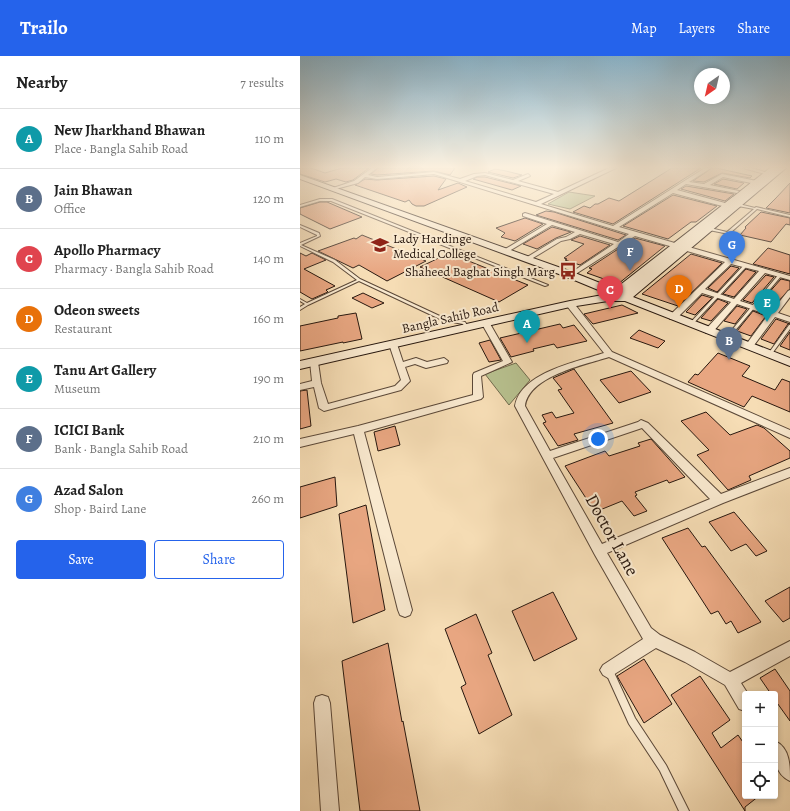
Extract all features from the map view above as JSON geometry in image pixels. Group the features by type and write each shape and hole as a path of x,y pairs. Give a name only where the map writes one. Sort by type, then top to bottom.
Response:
{"street":[{"path":"369,203 571,275 616,297 673,317 790,362"},
{"path":"615,227 653,203"},
{"path":"718,203 726,205"},
{"name":"Bangla Sahib Road","path":"682,248 735,203"},
{"path":"538,204 682,248 790,278"},
{"name":"Bangla Sahib Road","path":"300,365 570,304 616,297 710,229 740,205"},
{"path":"525,215 618,244"},
{"path":"504,252 552,223"},
{"path":"526,260 559,240 568,238 579,232"},
{"path":"571,275 635,233"},
{"path":"673,317 730,261"},
{"path":"709,331 763,271"},
{"path":"701,290 790,320"},
{"path":"749,346 790,292"},
{"path":"570,304 609,354 790,434"},
{"path":"300,443 358,430 478,397 476,375 508,362 486,324"},
{"path":"314,362 317,383 324,408 398,388 406,381 393,344"},
{"name":"Doctor Lane","path":"609,354 542,378 523,395 520,399 520,406 638,623 646,633 655,640 690,657 730,680"},
{"path":"400,366 416,361 426,365 444,361"},
{"path":"300,387 317,383"},
{"path":"546,456 641,424 645,425 719,500"},
{"path":"358,430 405,610"},
{"path":"599,551 719,500 790,472"},
{"path":"608,670 655,640"},
{"path":"742,698 730,680 790,648"},
{"path":"322,703 330,811"},
{"path":"778,754 790,772"}],"lane":[{"path":"339,203 546,285"},
{"path":"709,218 726,205"},
{"path":"740,205 790,216"},
{"path":"710,229 728,233 756,208"},
{"path":"300,226 318,234 319,236 300,245"},
{"path":"300,245 334,261 359,280 443,319 464,323 467,328"},
{"path":"691,324 745,266"},
{"path":"727,338 754,308 780,275"},
{"path":"300,309 307,304 359,280"},
{"path":"300,300 307,304"},
{"path":"770,354 790,326"},
{"path":"608,670 632,721 663,768 684,811"}],"green space":[{"path":"549,203 581,203 570,209 548,204"},
{"path":"516,363 530,380 509,405 485,374"}],"building":[{"path":"316,203 330,203 362,217 330,229 300,214 300,208"},
{"path":"430,203 424,206 416,206 412,204"},
{"path":"646,203 613,224 573,212 584,206 590,208 595,204"},
{"path":"660,203 706,203 717,206 696,222 691,222 668,239 623,226"},
{"path":"771,203 790,203 790,213 766,208"},
{"path":"546,211 554,212 626,235 618,240 536,215"},
{"path":"761,212 790,218 790,225 786,224 771,242 740,235 746,228 745,227"},
{"path":"525,218 543,224 515,241 501,237 505,233 496,228"},
{"path":"552,227 571,232 556,238 537,249 523,244"},
{"path":"362,235 426,261 387,281 359,265 353,268 318,251 354,238 356,239"},
{"path":"580,236 610,245 580,265 565,260 567,259 564,258 584,244 571,240"},
{"path":"635,238 665,246 618,284 587,273 592,269 589,268"},
{"path":"768,248 790,255 790,274 753,264"},
{"path":"300,253 306,256 312,253 326,260 304,269 335,286 326,290 328,292 312,299 300,292"},
{"path":"449,253 528,285 499,302 420,267"},
{"path":"691,254 722,263 678,306 642,294"},
{"path":"731,266 739,268 717,292 708,288"},
{"path":"746,269 756,272 734,297 723,294"},
{"path":"766,275 774,277 752,303 743,300"},
{"path":"781,279 790,281 790,289 771,309 758,305"},
{"path":"363,293 384,303 372,308 352,298"},
{"path":"702,295 712,298 695,315 686,312"},
{"path":"718,299 728,303 711,321 701,318"},
{"path":"622,305 638,313 593,324 584,314"},
{"path":"737,306 747,309 735,324 724,321"},
{"path":"753,311 766,316 751,336 737,331"},
{"path":"356,313 362,339 300,351 300,326"},
{"path":"776,319 790,324 788,324 774,344 761,339"},
{"path":"560,324 563,328 574,325 587,341 557,348 554,344 533,349 534,351 511,357 500,338"},
{"path":"639,330 665,341 658,348 630,338"},
{"path":"790,332 790,350 780,346"},
{"path":"490,340 501,360 489,362 479,343"},
{"path":"718,353 750,366 742,376 775,390 782,379 790,382 790,412 752,396 744,407 688,382 695,374 698,375"},
{"path":"574,369 613,423 574,434 578,440 558,446 543,423 546,422 542,415 552,412 556,418 574,413 558,390 562,389 553,378"},
{"path":"631,371 651,392 619,403 600,380"},
{"path":"307,390 311,426 300,429 300,391"},
{"path":"706,412 730,435 757,425 764,428 790,451 790,458 749,476 751,480 728,490 697,455 709,450 681,421"},
{"path":"395,426 400,445 378,451 374,432"},
{"path":"651,439 685,477 669,483 667,480 635,492 637,495 635,496 647,511 634,516 622,501 595,512 565,466 605,451 609,456 640,446 638,443"},
{"path":"335,477 337,506 300,518 300,487"},
{"path":"366,505 385,610 353,623 339,514"},
{"path":"734,512 767,551 756,556 746,544 731,551 709,522"},
{"path":"688,528 702,547 705,546 761,622 738,633 731,621 726,624 718,611 711,614 662,538"},
{"path":"790,587 790,618 783,622 765,601"},
{"path":"553,592 577,639 534,661 512,611"},
{"path":"476,614 492,653 488,655 512,715 479,734 461,687 466,684 445,629"},
{"path":"388,643 420,811 360,811 342,661"},
{"path":"644,659 672,704 644,723 617,676"},
{"path":"775,669 790,691 790,721 778,704 778,691 769,691 760,678"},
{"path":"700,676 730,720 712,733 721,748 738,735 742,741 742,799 755,799 745,807 745,811 671,695"}],"place":[{"name":"Lady Hardinge Medical College","path":"380,245"},
{"name":"Azad Salon","path":"732,264"},
{"name":"Shaheed Baghat Singh Marg","path":"568,271"},
{"name":"ICICI Bank","path":"630,271"},
{"name":"Odeon sweets","path":"679,308"},
{"name":"Apollo Pharmacy","path":"610,309"},
{"name":"Tanu Art Gallery","path":"767,322"},
{"name":"New Jharkhand Bhawan","path":"527,343"},
{"name":"Jain Bhawan","path":"729,360"}]}
